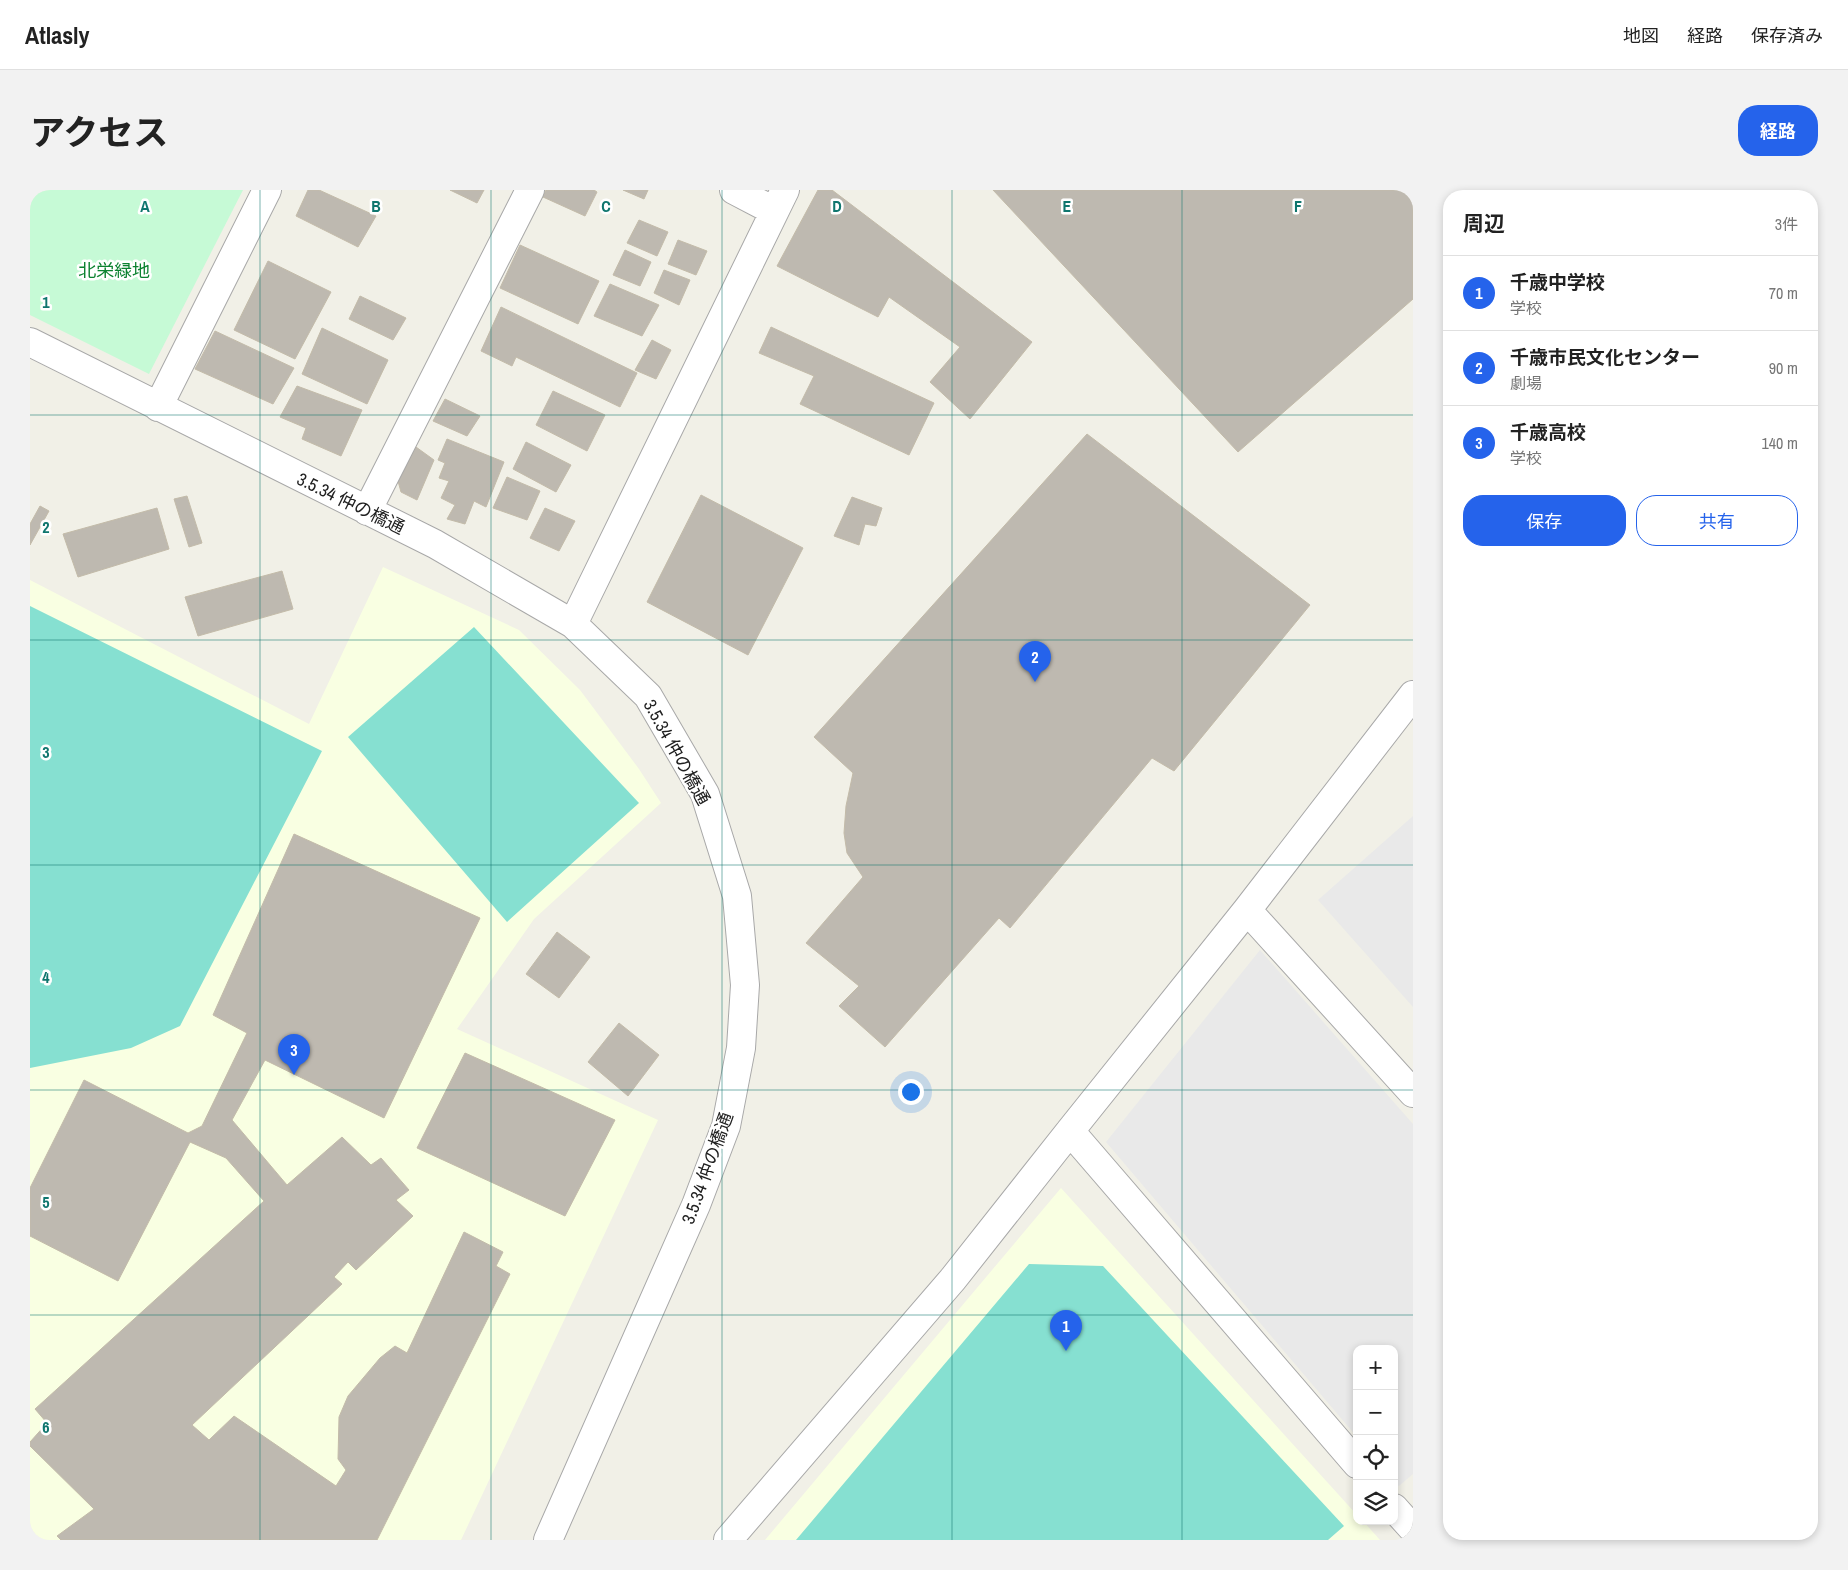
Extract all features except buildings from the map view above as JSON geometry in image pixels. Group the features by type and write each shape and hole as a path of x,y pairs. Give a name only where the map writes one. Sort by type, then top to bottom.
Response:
{"street":[{"path":"158,407 267,190"},
{"path":"367,511 530,190"},
{"path":"573,624 779,200 734,190"},
{"name":"3.5.34 仲の橋通","path":"30,342 435,544 573,624 648,696 705,794 737,896 745,985 741,1048 726,1126 696,1205 548,1540"},
{"path":"728,1540 953,1279 1247,910 1413,695"},
{"path":"1247,910 1413,1092"},
{"path":"1070,1131 1353,1459"},
{"path":"1398,1513 1413,1530"}],"shaded area":[{"path":"383,567 519,630 580,690 639,769 661,803 534,919 457,1029 658,1120 461,1540 30,1540 30,580 309,724"},
{"path":"30,606 322,751 180,1026 131,1048 30,1068"},
{"path":"474,627 639,803 507,922 348,737"},
{"path":"1413,816 1413,1007 1318,900"},
{"path":"1260,950 1413,1124 1413,1474 1398,1485 1398,1345 1353,1345 1353,1432 1106,1142"},
{"path":"1061,1188 1353,1511 1353,1525 1367,1525 1380,1540 765,1540"},
{"path":"1029,1264 1103,1266 1344,1526 1328,1540 796,1540"}],"green space":[{"name":"北栄緑地","path":"30,190 243,190 149,374 30,315"}],"place":[{"name":"千歳市民文化センター","path":"1035,682"},
{"name":"千歳高校","path":"294,1075"},
{"name":"千歳中学校","path":"1066,1351"}]}
